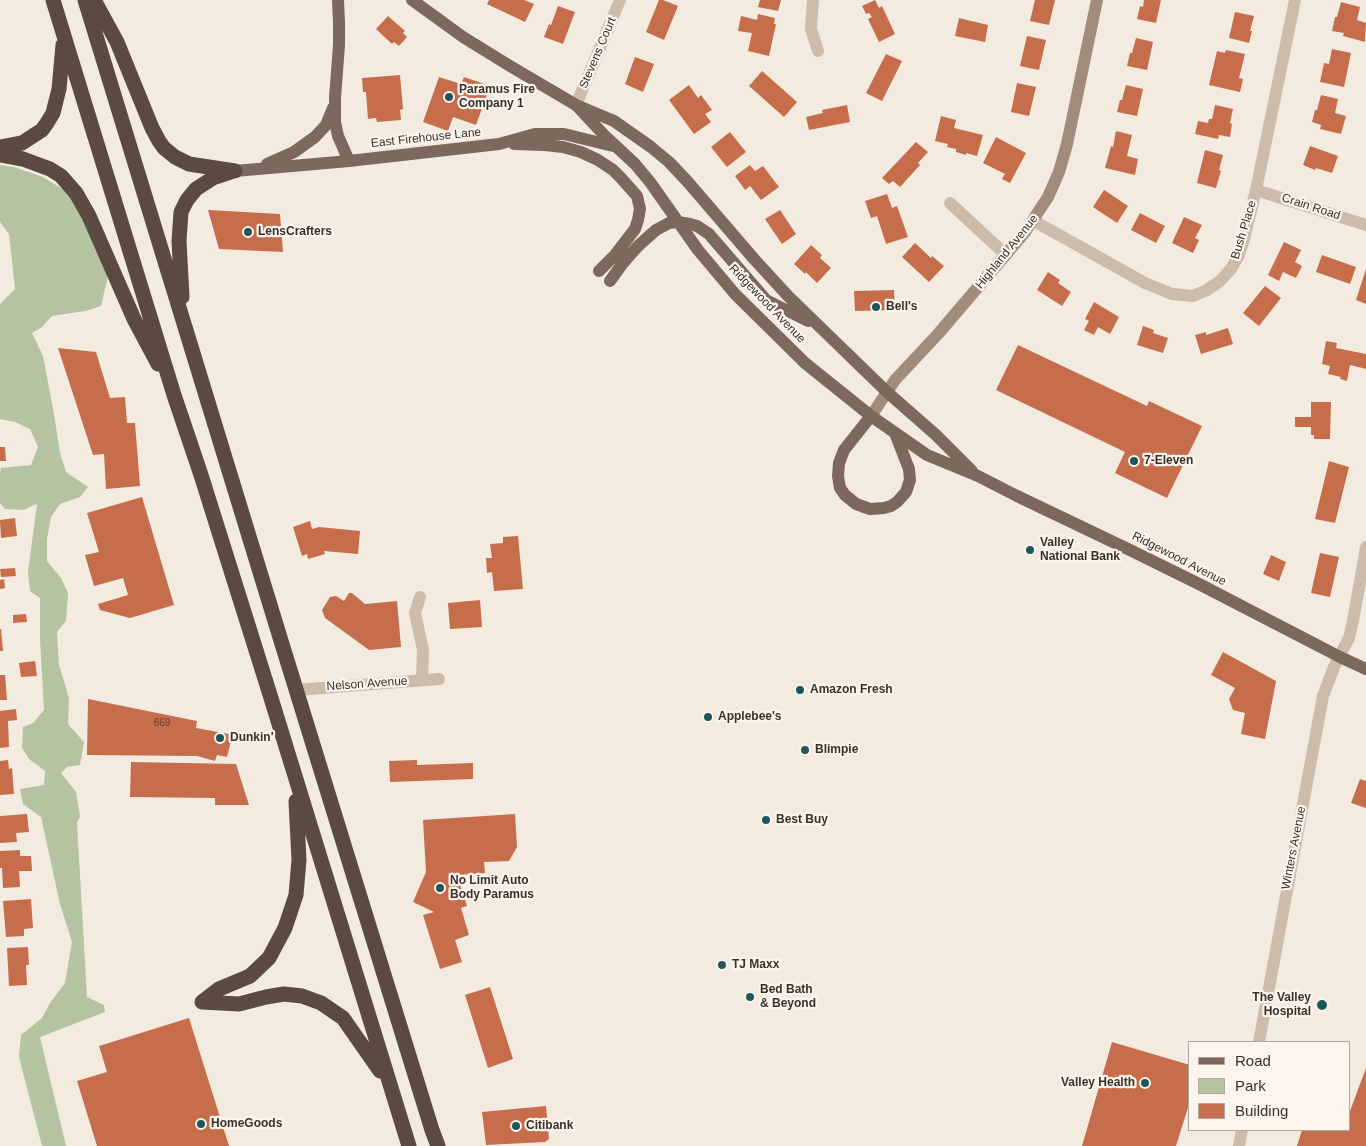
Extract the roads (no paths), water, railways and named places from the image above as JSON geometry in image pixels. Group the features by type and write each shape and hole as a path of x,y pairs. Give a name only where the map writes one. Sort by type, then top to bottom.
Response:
{"highway":[{"path":"53,0 408,1146"},
{"path":"84,0 438,1146"},
{"path":"94,0 110,27 152,128 164,148 175,157 190,164 235,171"},
{"path":"0,147 22,142 42,130 48,123 53,113 59,89 64,36"},
{"path":"0,155 23,159 50,169 61,176 76,193 89,216 134,319 174,395"},
{"path":"183,321 179,241 181,212 191,194 201,185 220,174 235,171"},
{"path":"295,777 299,860 296,895 285,928 269,958 250,976 219,989 202,1002 239,1004 284,994 302,996 321,1003 343,1018 390,1084"}],"main road":[{"path":"338,0 339,45 335,98 336,130 349,161"},
{"name":"Ridgewood Avenue","path":"412,0 463,37 576,105 614,121 669,162 765,271 818,326 978,476"},
{"path":"254,169 294,152 315,137 326,124 335,98"},
{"name":"Ridgewood Avenue","path":"576,105 635,164 698,250 735,294 805,363 871,416 927,455 978,476 1200,584 1340,657 1366,668"},
{"name":"East Firehouse Lane","path":"235,171 349,161 499,144 535,134 578,137 617,147"},
{"path":"499,144 546,145 564,147 581,152 613,170 631,189 639,202 638,220 626,242 600,271"},
{"path":"610,281 623,263 648,236 661,227 678,222 697,226 709,234 766,300 818,326"},
{"path":"871,416 844,450 839,463 838,476 840,488 844,495 856,504 870,509 884,508 897,502 906,492 910,480 909,469 895,433"}],"street":[{"name":"Stevens Court","path":"576,105 620,0"},
{"path":"813,0 811,29 818,51"},
{"name":"Highland Avenue","path":"871,416 895,380 933,339 1034,221 1048,197 1064,158 1097,0"},
{"name":"Bush Place","path":"1034,221 1145,283 1172,294 1193,296 1207,290 1220,281 1231,269 1239,254 1256,190 1295,0"},
{"name":"Crain Road","path":"1256,190 1366,225"},
{"path":"950,203 1006,254"},
{"name":"Winters Avenue","path":"1259,1041 1323,696 1349,638 1366,547"},
{"path":"420,597 415,613 423,650 422,680"},
{"name":"Nelson Avenue","path":"296,690 438,679"},
{"path":"1238,1146 1242,1131"}],"place":[{"name":"Paramus Fire Company 1","path":"449,97"},
{"name":"LensCrafters","path":"248,232"},
{"name":"Bell's","path":"876,307"},
{"name":"7-Eleven","path":"1134,461"},
{"name":"Valley National Bank","path":"1030,550"},
{"name":"Amazon Fresh","path":"800,690"},
{"name":"Applebee's","path":"708,717"},
{"name":"Dunkin'","path":"220,738"},
{"name":"Blimpie","path":"805,750"},
{"name":"Best Buy","path":"766,820"},
{"name":"No Limit Auto Body Paramus","path":"440,888"},
{"name":"TJ Maxx","path":"722,965"},
{"name":"Bed Bath & Beyond","path":"750,997"},
{"name":"The Valley Hospital","path":"1322,1005"},
{"name":"Valley Health","path":"1145,1083"},
{"name":"HomeGoods","path":"201,1124"},
{"name":"Citibank","path":"516,1126"}]}
